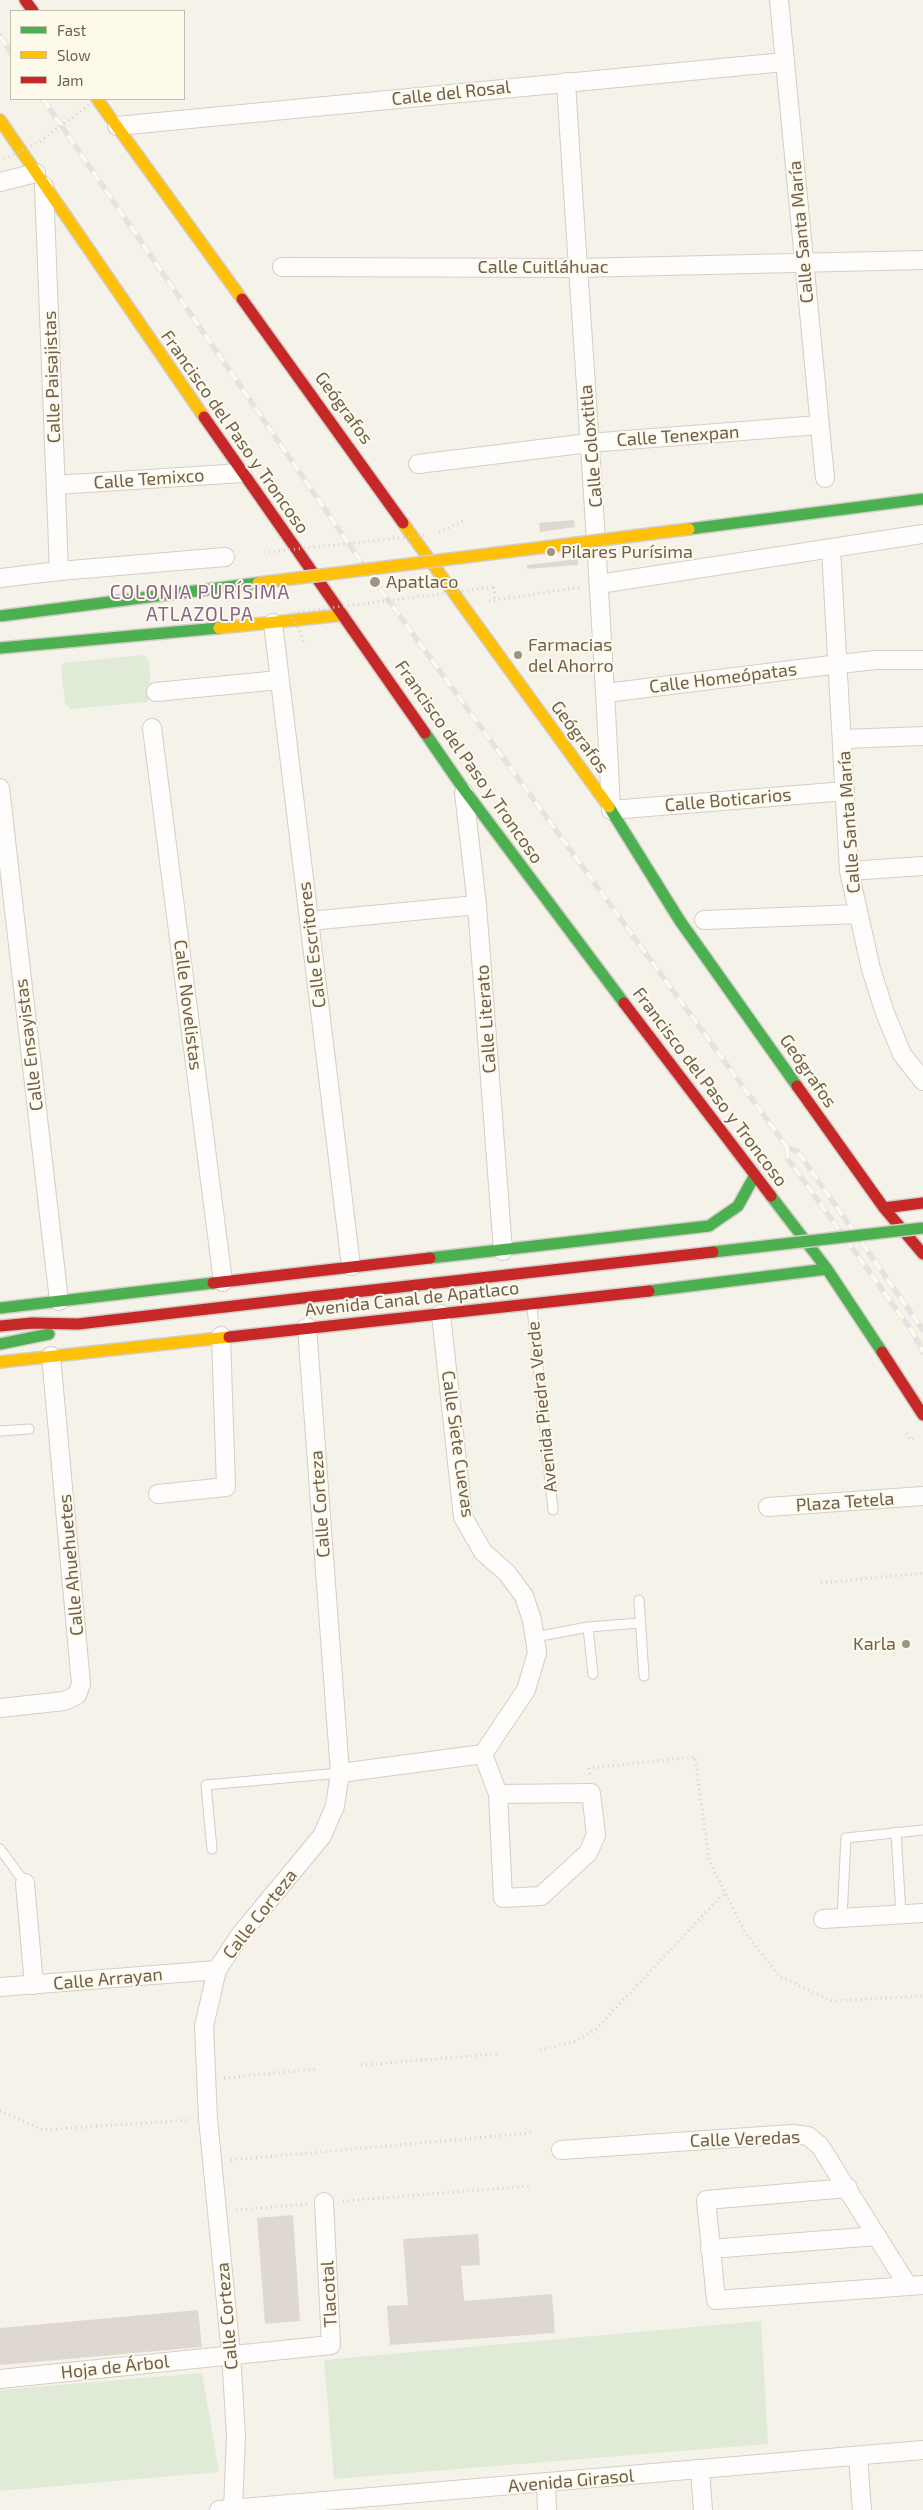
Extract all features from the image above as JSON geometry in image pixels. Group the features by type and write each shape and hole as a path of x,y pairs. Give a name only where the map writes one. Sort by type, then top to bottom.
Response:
{"main road":[{"name":"Geógrafos","path":"98,100 611,810 680,921 884,1208"},
{"name":"Francisco del Paso y Troncoso","path":"0,120 242,473 463,788 826,1269 923,1415"},
{"path":"0,616 923,500"},
{"path":"0,648 343,615"},
{"path":"0,1308 709,1226 732,1214 743,1200 755,1175"},
{"path":"884,1208 923,1203"},
{"path":"884,1208 923,1254"},
{"path":"0,1326 32,1322 78,1324 923,1228"},
{"path":"662,1232 676,1243 684,1259 680,1278"},
{"name":"Avenida Canal de Apatlaco","path":"0,1362 221,1336 531,1305 680,1278 826,1269"},
{"path":"0,1344 35,1339 78,1324"}],"street":[{"name":"Calle Santa María","path":"779,0 818,425 824,471"},
{"name":"Calle del Rosal","path":"117,126 784,62"},
{"name":"Calle Coloxtitla","path":"566,82 589,443 596,506 611,810"},
{"path":"0,182 40,179"},
{"name":"Calle Paisajistas","path":"40,179 60,571"},
{"name":"Calle Cuitláhuac","path":"282,267 578,268 923,260"},
{"name":"Calle Tenexpan","path":"418,464 589,443 818,425"},
{"name":"Calle Temixco","path":"56,485 242,473"},
{"path":"599,584 923,534"},
{"name":"Calle Santa María","path":"831,549 839,664 849,871 871,969 885,1013 902,1054 923,1081"},
{"path":"0,578 226,556"},
{"name":"Calle Escritores","path":"273,623 351,1266"},
{"name":"Calle Homeópatas","path":"606,692 839,664 923,660"},
{"path":"156,692 279,680"},
{"name":"Calle Novelistas","path":"152,728 223,1282"},
{"path":"843,739 923,736"},
{"name":"Calle Ensayistas","path":"0,788 59,1301"},
{"name":"Calle Literato","path":"463,788 477,905 504,1251"},
{"name":"Calle Boticarios","path":"611,810 845,791"},
{"path":"849,871 923,866"},
{"path":"309,921 477,905"},
{"path":"704,920 858,914"},
{"name":"Calle Siete Cuevas","path":"441,1314 463,1517 483,1552 507,1573 524,1596 532,1620 537,1653 526,1690 483,1754"},
{"name":"Calle Corteza","path":"228,2510 236,2435 231,2354 208,2119 204,2026 217,1970 240,1935 322,1836 335,1806 340,1772 307,1327"},
{"path":"158,1494 226,1487 221,1336"},
{"name":"Calle Ahuehuetes","path":"0,1708 64,1701 77,1695 81,1684 51,1356"},
{"name":"Plaza Tetela","path":"768,1508 923,1496"},
{"path":"340,1772 483,1754 498,1794 503,1898 541,1896 588,1853 596,1835 591,1793 498,1794"},
{"path":"26,1883 34,1985"},
{"path":"824,1919 923,1913"},
{"name":"Calle Arrayan","path":"0,1987 217,1970"},
{"name":"Calle Veredas","path":"561,2150 792,2134 808,2136 820,2146 877,2236 915,2286"},
{"path":"848,2188 706,2200 716,2300 915,2286"},
{"name":"Tlacotal","path":"231,2354 331,2344 324,2202"},
{"path":"710,2249 877,2236"},
{"name":"Hoja de Árbol","path":"0,2380 231,2354"},
{"name":"Avenida Girasol","path":"228,2510 388,2503 546,2483 923,2450"},
{"path":"858,2457 862,2510"},
{"path":"700,2471 703,2510"},
{"path":"546,2483 547,2510"}],"lane":[{"name":"Avenida Piedra Verde","path":"531,1305 554,1510"},
{"path":"0,1431 29,1429"},
{"path":"639,1600 644,1676"},
{"path":"535,1637 588,1627 640,1622"},
{"path":"588,1627 592,1674"},
{"path":"212,1849 206,1785 340,1772"},
{"path":"842,1918 846,1838 923,1830"},
{"path":"896,1832 901,1914"},
{"path":"0,1849 26,1883"}],"path":[{"path":"4,159 39,142 96,100"},
{"path":"438,532 463,521"},
{"path":"269,552 426,536"},
{"path":"464,605 599,584"},
{"path":"304,642 290,613 494,588 495,600"},
{"path":"821,1583 923,1573"},
{"path":"591,1793 589,1768 695,1757 709,1860 745,1932 779,1976 832,2001 923,1996"},
{"path":"540,2050 573,2042 595,2030 725,1892"},
{"path":"361,2065 497,2054"},
{"path":"206,2080 317,2069"},
{"path":"0,2110 43,2130 208,2119"},
{"path":"213,2161 531,2133"},
{"path":"218,2212 530,2186"}],"green space":[{"path":"144,655 149,661 151,696 147,702 71,709 65,704 61,666 63,663"},
{"path":"761,2321 768,2444 334,2479 324,2360"},
{"path":"202,2373 219,2472 0,2491 0,2390"}],"building":[{"path":"574,520 575,527 540,532 539,523"},
{"path":"578,559 578,565 527,569 527,565"},
{"path":"293,2215 300,2321 265,2324 257,2218"},
{"path":"478,2234 480,2265 461,2266 464,2301 552,2294 555,2333 390,2345 387,2306 408,2305 403,2239"},
{"path":"198,2310 202,2347 0,2365 0,2328"}],"railway":[{"path":"0,36 10,51"},
{"path":"44,100 375,582 787,1147 798,1152 923,1330"},
{"path":"787,1147 788,1159 912,1331 923,1352"}],"traffic: fast":[{"path":"689,529 923,499"},
{"path":"0,616 258,583"},
{"path":"0,648 219,628"},
{"path":"425,733 463,788 624,1003"},
{"path":"609,807 680,921 797,1086"},
{"path":"430,1258 709,1226 738,1206 755,1175"},
{"path":"771,1196 827,1269 882,1352"},
{"path":"713,1252 923,1228"},
{"path":"649,1291 827,1269"},
{"path":"0,1308 213,1283"},
{"path":"0,1344 49,1334"}],"traffic: slow":[{"path":"98,100 242,299"},
{"path":"0,120 204,417"},
{"path":"403,523 609,807"},
{"path":"258,583 689,529"},
{"path":"219,628 343,615"},
{"path":"0,1362 229,1337"}],"traffic: jam":[{"path":"25,0 32,10"},
{"path":"242,299 403,523"},
{"path":"204,417 425,733"},
{"path":"624,1003 771,1196"},
{"path":"797,1086 884,1208 923,1254"},
{"path":"884,1208 923,1203"},
{"path":"337,1294 713,1252"},
{"path":"213,1283 430,1258"},
{"path":"229,1337 649,1291"},
{"path":"0,1326 32,1323 78,1324 337,1294"},
{"path":"882,1352 923,1415"}],"place":[{"name":"Pilares Purísima","path":"551,552"},
{"name":"Apatlaco","path":"375,582"},
{"name":"Farmacias del Ahorro","path":"518,655"},
{"name":"Karla","path":"906,1644"}],"district":[{"name":"COLONIA PURÍSIMA ATLAZOLPA","path":"200,604"}]}
